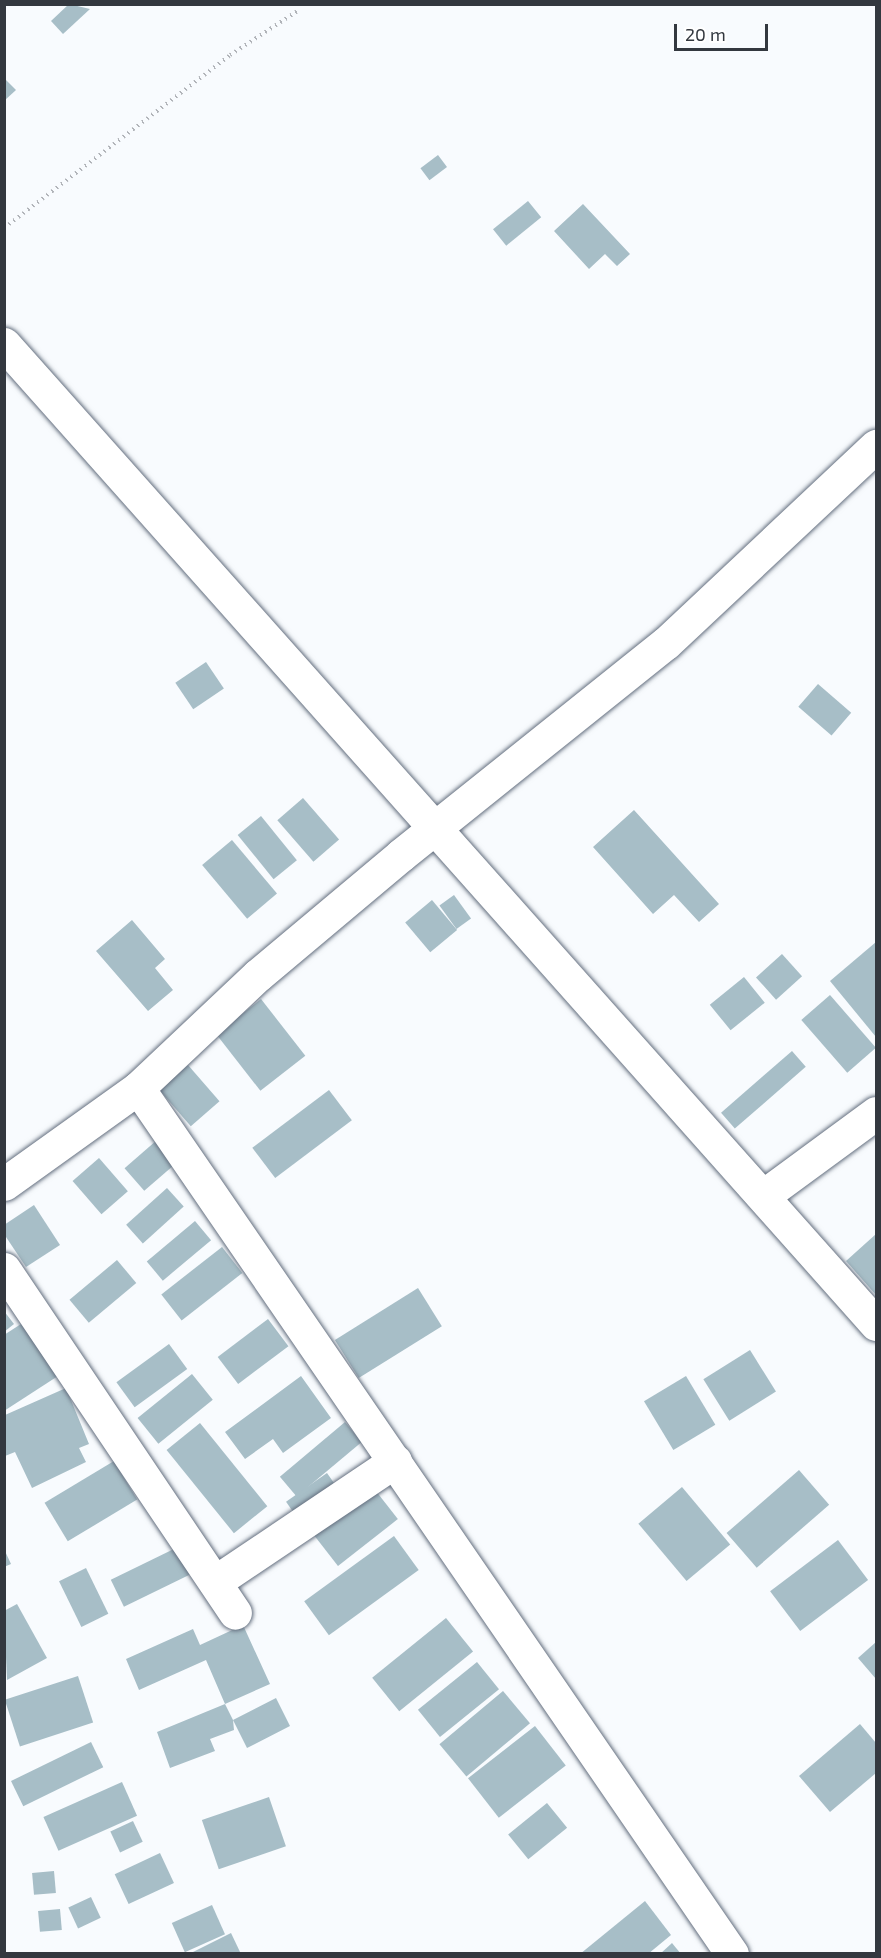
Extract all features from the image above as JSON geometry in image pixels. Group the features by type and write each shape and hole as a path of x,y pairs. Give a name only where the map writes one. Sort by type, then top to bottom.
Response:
{"street":[{"path":"4,344 876,1323"},
{"path":"4,1184 138,1088 258,975 435,827 666,643 876,446"},
{"path":"138,1088 732,1953"},
{"path":"763,1196 876,1113"},
{"path":"4,1269 235,1613"},
{"path":"215,1582 395,1461"}],"path":[{"path":"4,228 230,55 298,10"}],"building":[{"path":"69,4 90,9 63,34 51,21"},
{"path":"4,78 16,90 4,101"},
{"path":"438,155 447,167 429,180 420,168"},
{"path":"528,201 541,217 506,246 493,229"},
{"path":"583,204 630,254 617,266 605,254 589,269 554,231"},
{"path":"206,662 224,689 193,709 175,683"},
{"path":"818,684 851,713 832,736 798,707"},
{"path":"303,798 339,840 313,862 277,820"},
{"path":"634,810 719,904 699,922 674,895 653,914 593,847"},
{"path":"261,816 297,860 274,879 238,835"},
{"path":"232,840 277,894 247,919 202,865"},
{"path":"454,895 471,918 456,929 439,906"},
{"path":"432,900 457,930 430,952 405,922"},
{"path":"132,920 165,959 155,968 173,990 148,1011 96,951"},
{"path":"876,942 876,1037 830,981"},
{"path":"782,954 802,976 776,1000 756,977"},
{"path":"744,977 765,1003 731,1030 710,1005"},
{"path":"830,995 876,1048 847,1073 801,1020"},
{"path":"261,999 305,1056 260,1091 216,1034"},
{"path":"792,1051 806,1067 735,1129 721,1113"},
{"path":"188,1065 219,1101 191,1126 159,1090"},
{"path":"329,1090 352,1120 275,1178 252,1148"},
{"path":"157,1140 177,1163 144,1191 125,1168"},
{"path":"99,1158 128,1191 101,1214 73,1181"},
{"path":"167,1188 184,1207 143,1243 126,1225"},
{"path":"34,1205 60,1245 26,1267 4,1234 4,1225"},
{"path":"195,1221 211,1240 163,1281 147,1261"},
{"path":"876,1234 876,1295 846,1261"},
{"path":"222,1247 242,1273 182,1320 161,1294"},
{"path":"117,1260 136,1283 89,1323 70,1300"},
{"path":"418,1288 442,1326 359,1378 335,1340"},
{"path":"4,1311 14,1324 4,1332"},
{"path":"268,1319 288,1346 238,1384 218,1357"},
{"path":"21,1324 58,1376 4,1411 4,1335"},
{"path":"169,1344 187,1369 135,1407 116,1382"},
{"path":"750,1350 776,1392 729,1421 703,1379"},
{"path":"192,1374 213,1400 158,1444 138,1418"},
{"path":"301,1376 331,1418 283,1453 273,1439 245,1459 225,1432"},
{"path":"686,1376 715,1425 673,1450 644,1401"},
{"path":"66,1388 89,1444 79,1448 86,1462 32,1488 15,1452 5,1456 5,1415"},
{"path":"345,1422 362,1442 297,1497 280,1477"},
{"path":"200,1423 267,1506 234,1533 167,1450"},
{"path":"114,1461 137,1500 68,1541 45,1503"},
{"path":"799,1470 829,1505 757,1568 727,1533"},
{"path":"327,1473 339,1490 298,1519 286,1502"},
{"path":"372,1486 398,1519 338,1566 312,1533"},
{"path":"682,1487 730,1544 687,1581 638,1524"},
{"path":"394,1536 419,1570 329,1635 304,1601"},
{"path":"838,1540 868,1580 800,1631 770,1591"},
{"path":"180,1546 193,1573 124,1607 111,1580"},
{"path":"4,1549 11,1564 4,1567"},
{"path":"86,1568 108,1614 81,1627 59,1581"},
{"path":"17,1604 47,1658 7,1680 4,1611"},
{"path":"446,1618 473,1651 399,1711 372,1678"},
{"path":"243,1625 270,1684 225,1704 206,1660 139,1690 126,1659 193,1629 200,1645"},
{"path":"876,1642 876,1679 858,1658"},
{"path":"477,1662 499,1689 440,1737 418,1710"},
{"path":"78,1676 93,1723 20,1746 5,1700"},
{"path":"503,1691 530,1723 466,1777 439,1744"},
{"path":"276,1698 290,1726 247,1748 233,1720"},
{"path":"225,1704 233,1720 234,1730 210,1739 215,1751 170,1768 157,1732"},
{"path":"860,1724 876,1743 876,1773 830,1812 799,1776"},
{"path":"535,1726 566,1765 499,1818 468,1778"},
{"path":"91,1742 103,1767 23,1806 11,1781"},
{"path":"122,1782 137,1816 58,1851 43,1817"},
{"path":"269,1797 286,1846 219,1869 202,1820"},
{"path":"547,1803 567,1828 528,1859 508,1834"},
{"path":"133,1821 143,1842 120,1852 110,1832"},
{"path":"160,1853 174,1883 129,1904 115,1874"},
{"path":"54,1871 56,1893 34,1895 32,1873"},
{"path":"91,1897 101,1918 78,1928 68,1908"},
{"path":"645,1901 671,1935 648,1954 580,1954"},
{"path":"212,1905 225,1934 185,1952 172,1923"},
{"path":"60,1909 62,1930 40,1932 38,1911"},
{"path":"231,1933 241,1954 189,1954"},
{"path":"672,1943 681,1954 660,1954"}]}
